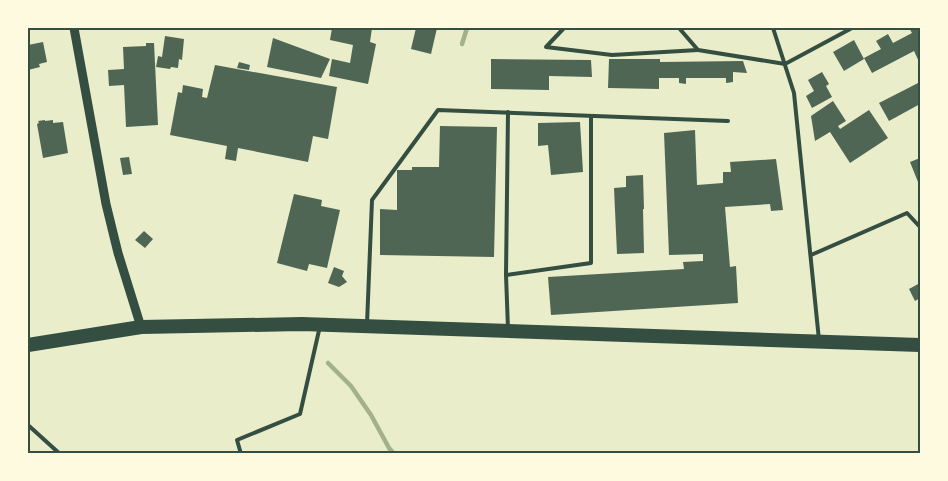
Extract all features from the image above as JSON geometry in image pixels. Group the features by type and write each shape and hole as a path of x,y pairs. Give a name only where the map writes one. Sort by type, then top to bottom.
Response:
{"highway":[{"path":"28,345 142,327 321,324 920,345"}],"street":[{"path":"74,28 106,204 118,253 142,327"}],"lane":[{"path":"564,28 546,47 612,55 698,50 785,64 852,28"},
{"path":"679,28 698,50"},
{"path":"773,28 794,93 820,342"},
{"path":"367,326 372,200 438,110 728,121"},
{"path":"508,112 506,275 508,331"},
{"path":"506,275 591,264 591,116"},
{"path":"811,255 907,213 920,228"},
{"path":"241,454 237,440 300,414 321,324"},
{"path":"28,425 60,454"}],"building":[{"path":"332,28 372,28 370,42 376,44 368,84 329,76 332,59 350,63 353,45 330,40"},
{"path":"416,28 437,28 431,54 411,49"},
{"path":"909,28 920,28 920,64 914,51 872,73 864,58 881,49 876,41 888,34 893,43 912,33"},
{"path":"165,36 184,39 182,60 179,59 178,68 156,67 158,56 162,57"},
{"path":"273,38 330,59 321,78 267,67"},
{"path":"854,40 864,59 844,71 833,52"},
{"path":"43,42 47,62 39,64 40,67 28,70 28,45"},
{"path":"146,43 154,43 158,125 126,127 124,85 109,86 108,70 124,69 123,47 146,46"},
{"path":"491,59 591,60 592,77 549,76 549,90 491,89"},
{"path":"609,59 660,59 660,62 743,61 747,73 733,72 733,82 726,83 726,78 686,78 686,84 679,83 679,78 659,78 659,89 608,88"},
{"path":"239,62 250,65 249,70 237,68"},
{"path":"215,65 337,87 328,139 313,136 308,162 238,148 236,161 225,159 227,146 170,135 178,92 182,93 183,85 203,89 202,97 207,98"},
{"path":"822,72 829,84 826,86 832,97 812,108 806,96 814,91 808,80"},
{"path":"920,82 920,104 889,121 879,103"},
{"path":"833,101 846,121 838,126 840,129 869,110 888,138 850,163 830,132 815,141 811,116"},
{"path":"53,120 53,123 63,122 68,153 43,158 37,124 39,123 38,121"},
{"path":"580,122 583,172 551,175 548,145 538,146 538,123"},
{"path":"440,126 497,127 494,257 380,255 380,209 397,210 397,170 412,170 412,167 439,167"},
{"path":"695,130 697,185 723,183 723,172 731,172 730,162 776,159 783,210 771,211 770,204 725,207 730,267 736,266 738,303 551,315 548,277 684,269 683,262 703,261 703,254 669,255 664,133"},
{"path":"129,157 132,174 123,175 120,158"},
{"path":"920,158 920,187 910,162"},
{"path":"643,175 644,253 617,254 614,188 626,187 626,176"},
{"path":"294,194 322,200 321,206 340,210 327,268 309,264 307,271 277,263"},
{"path":"144,231 153,239 145,248 135,240"},
{"path":"334,267 344,271 342,276 347,282 339,287 328,283"},
{"path":"920,283 920,298 915,301 909,289"}],"waterway":[{"path":"462,44 467,28"},
{"path":"328,363 351,386 394,454"}]}
